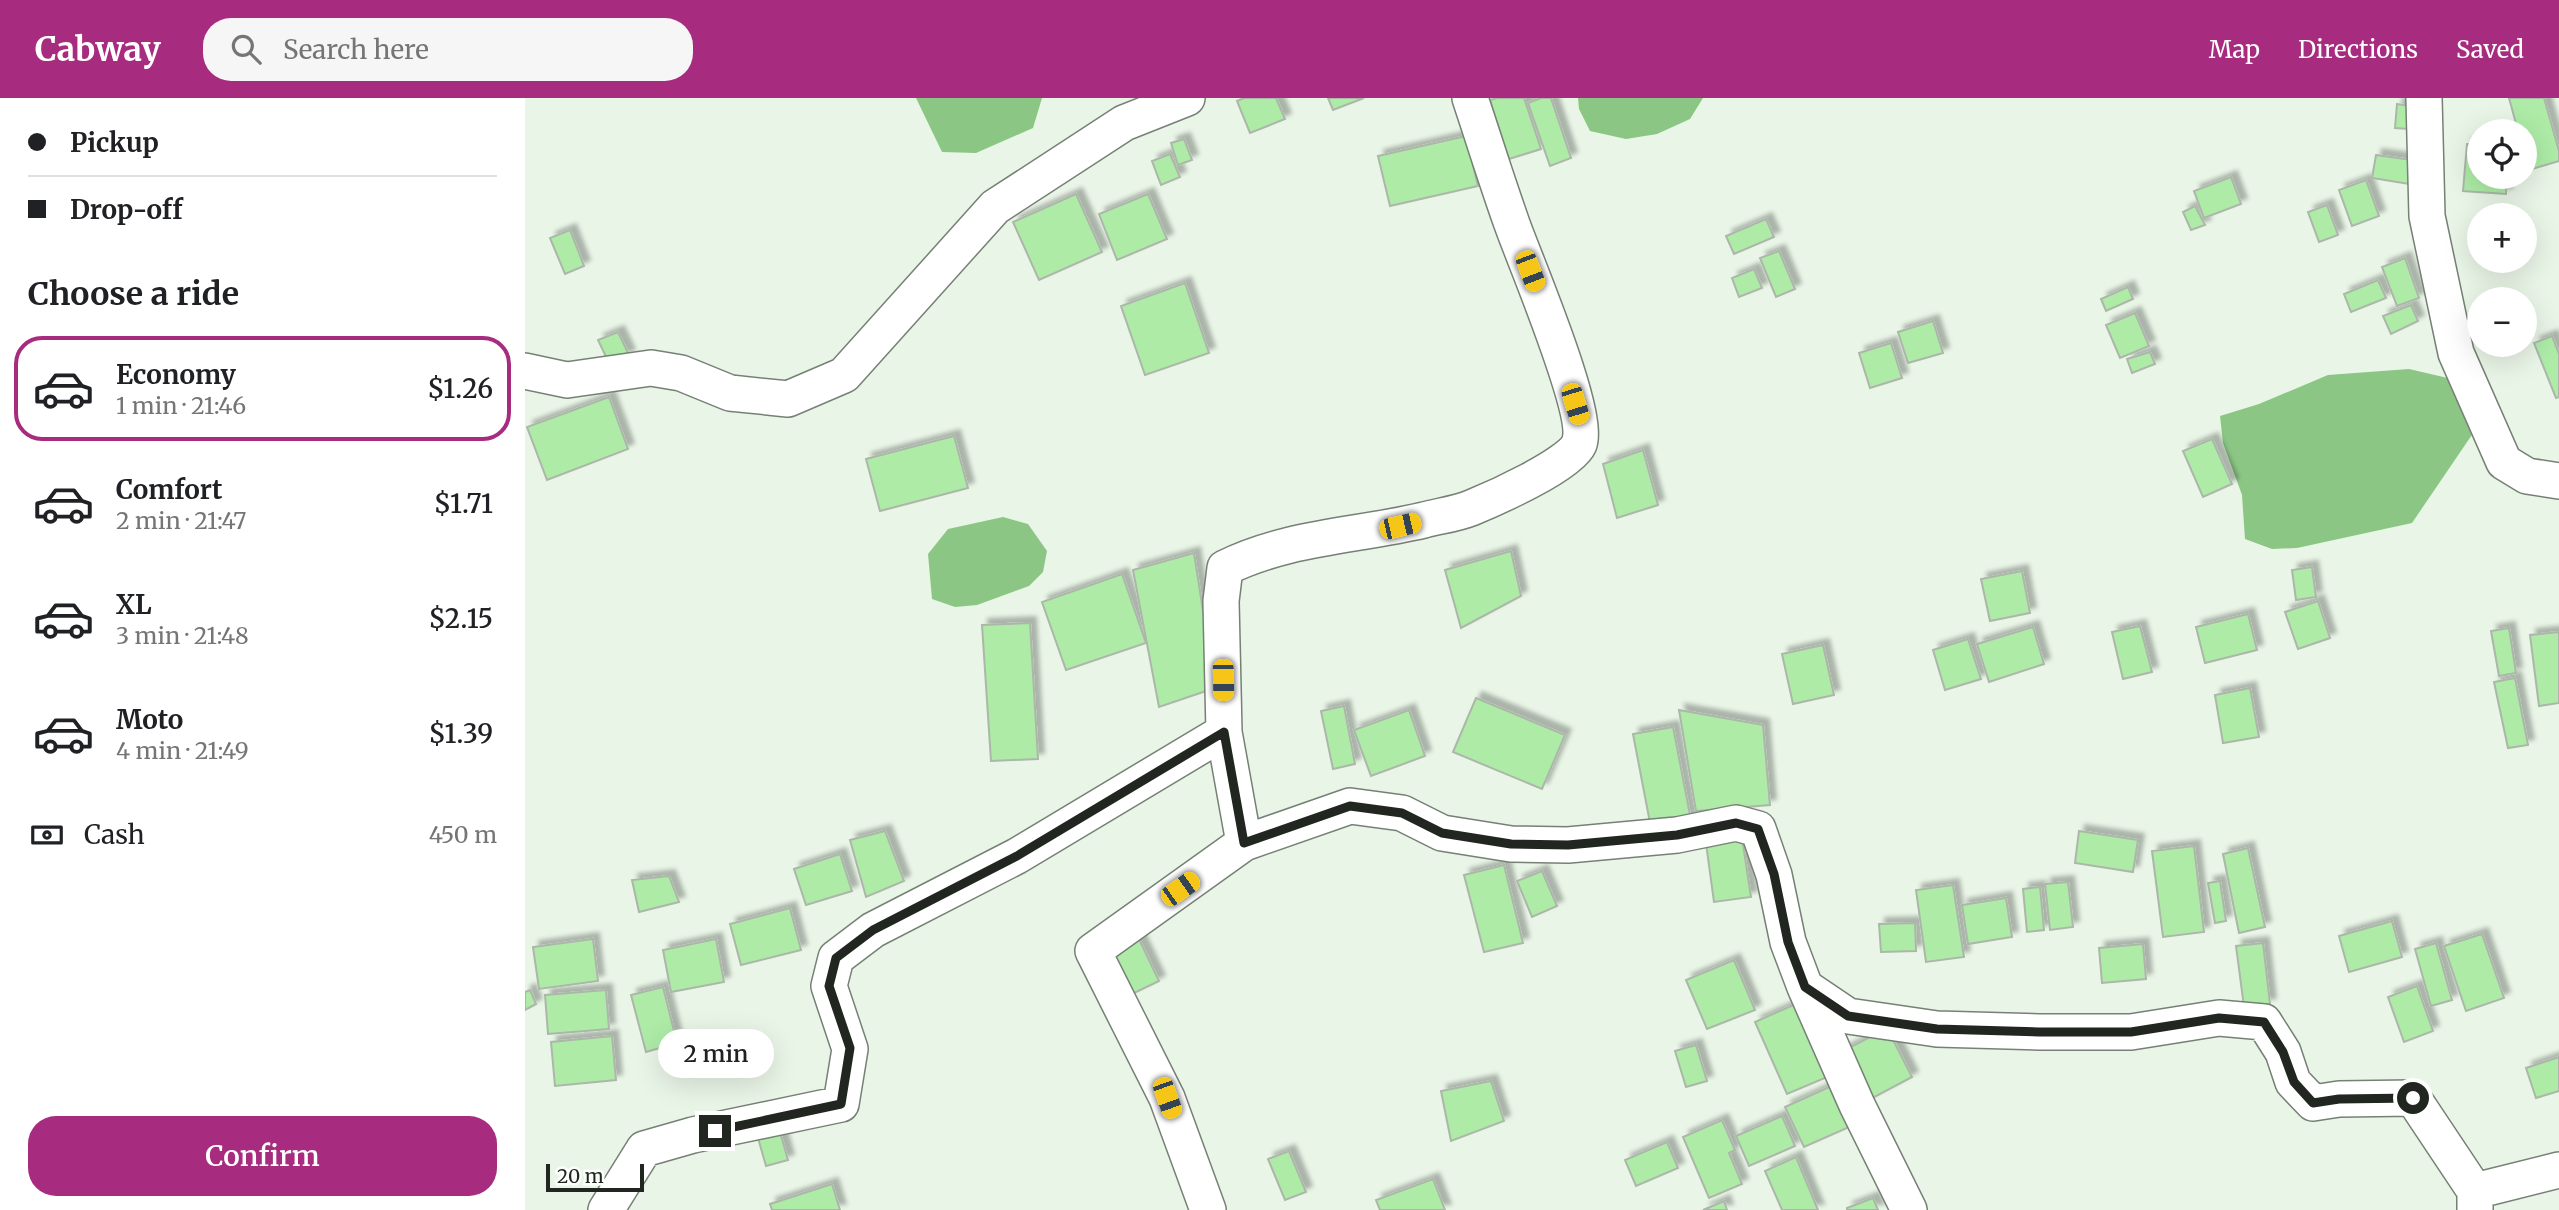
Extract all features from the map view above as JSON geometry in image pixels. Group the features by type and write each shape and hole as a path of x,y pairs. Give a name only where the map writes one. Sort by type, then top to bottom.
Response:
{"street":[{"path":"525,371 567,380 651,368 681,373 730,393 788,399 844,375 995,207 1124,123 1187,98"},
{"path":"1244,843 1224,732 1221,601 1225,568 1249,556 1288,544 1377,531 1469,509 1562,462 1579,446 1581,425 1549,318 1511,223 1470,98"},
{"path":"2424,98 2427,216 2456,353 2504,462 2527,476 2559,481"},
{"path":"606,1210 644,1149 693,1135 841,1104 850,1048 829,986 836,958 873,930 1017,856 1224,732"},
{"path":"1208,1210 1167,1098 1093,951 1244,843 1350,806 1402,813 1442,833 1511,844 1568,845 1677,835 1736,823 1758,829 1774,874 1788,942 1805,987 1857,1105 1909,1210"},
{"path":"1805,987 1848,1016 1937,1029 2131,1032 2219,1018 2264,1022 2283,1052 2294,1082 2313,1103 2339,1099 2413,1098 2475,1201 2559,1170"}],"shaded area":[{"path":"916,98 1042,98 1033,128 976,153 942,152"},
{"path":"1578,98 1703,98 1690,119 1657,134 1626,139 1590,131 1579,109"},
{"path":"2409,369 2452,379 2480,423 2412,523 2297,548 2272,549 2245,539 2242,495 2223,443 2220,416 2259,404 2328,375"},
{"path":"1003,517 1028,524 1047,551 1043,572 1029,586 977,605 955,607 932,599 928,554 948,529"}],"building":[{"path":"1244,98 1276,98 1285,119 1250,133 1237,101"},
{"path":"1328,98 1364,98 1333,110"},
{"path":"1524,98 1541,149 1509,159 1490,100"},
{"path":"1541,98 1551,98 1571,158 1550,166 1528,103"},
{"path":"2509,98 2544,98 2559,151 2559,161 2537,168 2537,119 2515,119"},
{"path":"2397,104 2411,106 2409,129 2395,128"},
{"path":"1466,136 1478,186 1390,206 1378,156"},
{"path":"1184,139 1192,160 1178,165 1171,143"},
{"path":"2467,144 2467,189 2506,189 2506,194 2463,191"},
{"path":"1170,154 1180,177 1161,185 1152,161"},
{"path":"2376,155 2419,161 2416,185 2372,178"},
{"path":"2231,177 2241,204 2204,218 2194,191"},
{"path":"2366,180 2379,216 2352,226 2339,190"},
{"path":"1076,194 1102,252 1039,280 1013,222"},
{"path":"1148,194 1167,239 1117,260 1099,214"},
{"path":"2327,205 2338,235 2319,242 2308,212"},
{"path":"2195,206 2205,225 2191,230 2183,212"},
{"path":"1766,219 1774,237 1734,254 1726,236"},
{"path":"570,230 584,266 565,274 550,238"},
{"path":"1779,251 1795,289 1776,297 1760,258"},
{"path":"2405,258 2419,298 2397,306 2382,267"},
{"path":"1754,269 1762,288 1739,297 1732,278"},
{"path":"2378,280 2386,298 2351,312 2344,294"},
{"path":"1185,283 1209,353 1145,375 1121,306"},
{"path":"2128,287 2133,299 2106,311 2101,299"},
{"path":"2411,305 2418,321 2391,334 2383,316"},
{"path":"2135,313 2149,346 2120,358 2106,325"},
{"path":"1933,321 1943,353 1908,363 1898,332"},
{"path":"618,332 629,355 609,363 598,340"},
{"path":"2552,336 2559,354 2559,397 2556,398 2537,350 2537,342"},
{"path":"1891,343 1902,378 1870,388 1859,353"},
{"path":"2150,352 2155,364 2132,373 2127,359"},
{"path":"609,397 628,449 547,480 527,427"},
{"path":"954,436 968,488 880,511 866,459"},
{"path":"2212,439 2232,484 2203,497 2183,451"},
{"path":"1643,450 1658,505 1617,518 1603,464"},
{"path":"1511,551 1521,596 1461,628 1445,570"},
{"path":"1194,553 1215,688 1159,707 1133,570"},
{"path":"2312,567 2316,597 2296,600 2292,570"},
{"path":"2022,571 2030,613 1990,621 1981,579"},
{"path":"1122,574 1146,643 1066,670 1042,602"},
{"path":"2318,601 2330,638 2298,649 2285,612"},
{"path":"2248,614 2257,650 2205,663 2196,627"},
{"path":"1030,623 1038,759 991,761 982,625"},
{"path":"2140,626 2152,672 2123,679 2112,632"},
{"path":"2033,627 2044,664 1989,682 1977,644"},
{"path":"2509,628 2516,673 2499,676 2491,631"},
{"path":"2559,632 2559,703 2539,706 2530,635"},
{"path":"1968,639 1981,679 1945,690 1933,650"},
{"path":"1823,645 1834,695 1793,704 1782,654"},
{"path":"2515,678 2528,745 2508,748 2494,682"},
{"path":"2250,688 2259,737 2223,743 2215,695"},
{"path":"1476,698 1565,735 1542,789 1453,752"},
{"path":"1344,706 1355,764 1333,769 1321,711"},
{"path":"1409,710 1425,756 1371,776 1354,730"},
{"path":"1679,710 1763,725 1770,805 1696,811"},
{"path":"1673,727 1691,820 1651,828 1633,734"},
{"path":"885,831 904,881 866,897 850,840"},
{"path":"1741,831 1751,897 1714,902 1705,836"},
{"path":"2079,831 2138,840 2133,872 2075,863"},
{"path":"2194,846 2204,932 2163,937 2152,851"},
{"path":"2248,848 2265,927 2239,933 2223,854"},
{"path":"840,854 852,891 806,905 794,869"},
{"path":"1504,865 1523,943 1484,952 1464,875"},
{"path":"1542,871 1557,906 1532,917 1517,881"},
{"path":"669,876 679,902 639,912 632,880"},
{"path":"2220,881 2226,921 2215,923 2208,883"},
{"path":"2068,882 2073,927 2050,930 2045,884"},
{"path":"1953,885 1964,957 1926,962 1916,890"},
{"path":"2040,887 2044,930 2027,932 2023,889"},
{"path":"2006,898 2012,937 1968,944 1962,905"},
{"path":"790,908 801,950 741,965 730,924"},
{"path":"2392,921 2402,957 2349,972 2339,936"},
{"path":"1915,923 1916,951 1881,952 1879,924"},
{"path":"2482,934 2504,998 2466,1011 2444,946"},
{"path":"593,939 598,981 539,989 533,947"},
{"path":"716,939 724,982 671,992 663,950"},
{"path":"1139,939 1159,981 1126,997 1107,955"},
{"path":"2263,943 2270,1004 2244,1007 2236,946"},
{"path":"2436,943 2452,1000 2431,1006 2415,949"},
{"path":"2143,944 2146,979 2102,983 2099,948"},
{"path":"1734,960 1755,1010 1707,1029 1686,980"},
{"path":"2417,986 2433,1031 2404,1042 2388,997"},
{"path":"663,987 677,1043 646,1052 631,995"},
{"path":"530,990 536,1004 525,1010 525,992"},
{"path":"606,990 609,1029 548,1034 545,995"},
{"path":"1800,1002 1832,1075 1787,1094 1755,1022"},
{"path":"1887,1028 1912,1077 1867,1101 1841,1052"},
{"path":"612,1036 616,1080 555,1086 551,1042"},
{"path":"1696,1045 1707,1081 1686,1087 1675,1051"},
{"path":"2559,1057 2559,1091 2536,1098 2526,1068"},
{"path":"1491,1081 1504,1121 1451,1141 1441,1091"},
{"path":"1838,1083 1856,1124 1804,1147 1785,1107"},
{"path":"1782,1116 1795,1146 1749,1166 1736,1136"},
{"path":"1722,1120 1735,1150 1729,1153 1742,1184 1709,1198 1683,1137"},
{"path":"780,1132 788,1160 766,1166 758,1138"},
{"path":"1667,1142 1678,1168 1636,1186 1625,1160"},
{"path":"1289,1151 1306,1192 1285,1200 1268,1159"},
{"path":"1796,1157 1818,1210 1782,1210 1765,1171"},
{"path":"1433,1179 1445,1210 1380,1210 1376,1200"},
{"path":"832,1184 840,1210 772,1210 770,1204"},
{"path":"1873,1198 1878,1210 1847,1210 1847,1208"},
{"path":"1724,1201 1727,1210 1703,1210"}],"route":[{"path":"715,1131 841,1104 850,1048 829,986 836,958 873,930 1017,856 1224,732 1244,843 1350,806 1402,813 1442,833 1511,844 1568,845 1619,838 1677,835 1736,823 1758,829 1774,874 1788,942 1805,987 1848,1016 1937,1029 2039,1032 2131,1032 2219,1018 2264,1022 2283,1052 2294,1082 2313,1103 2339,1099 2413,1098"}]}
